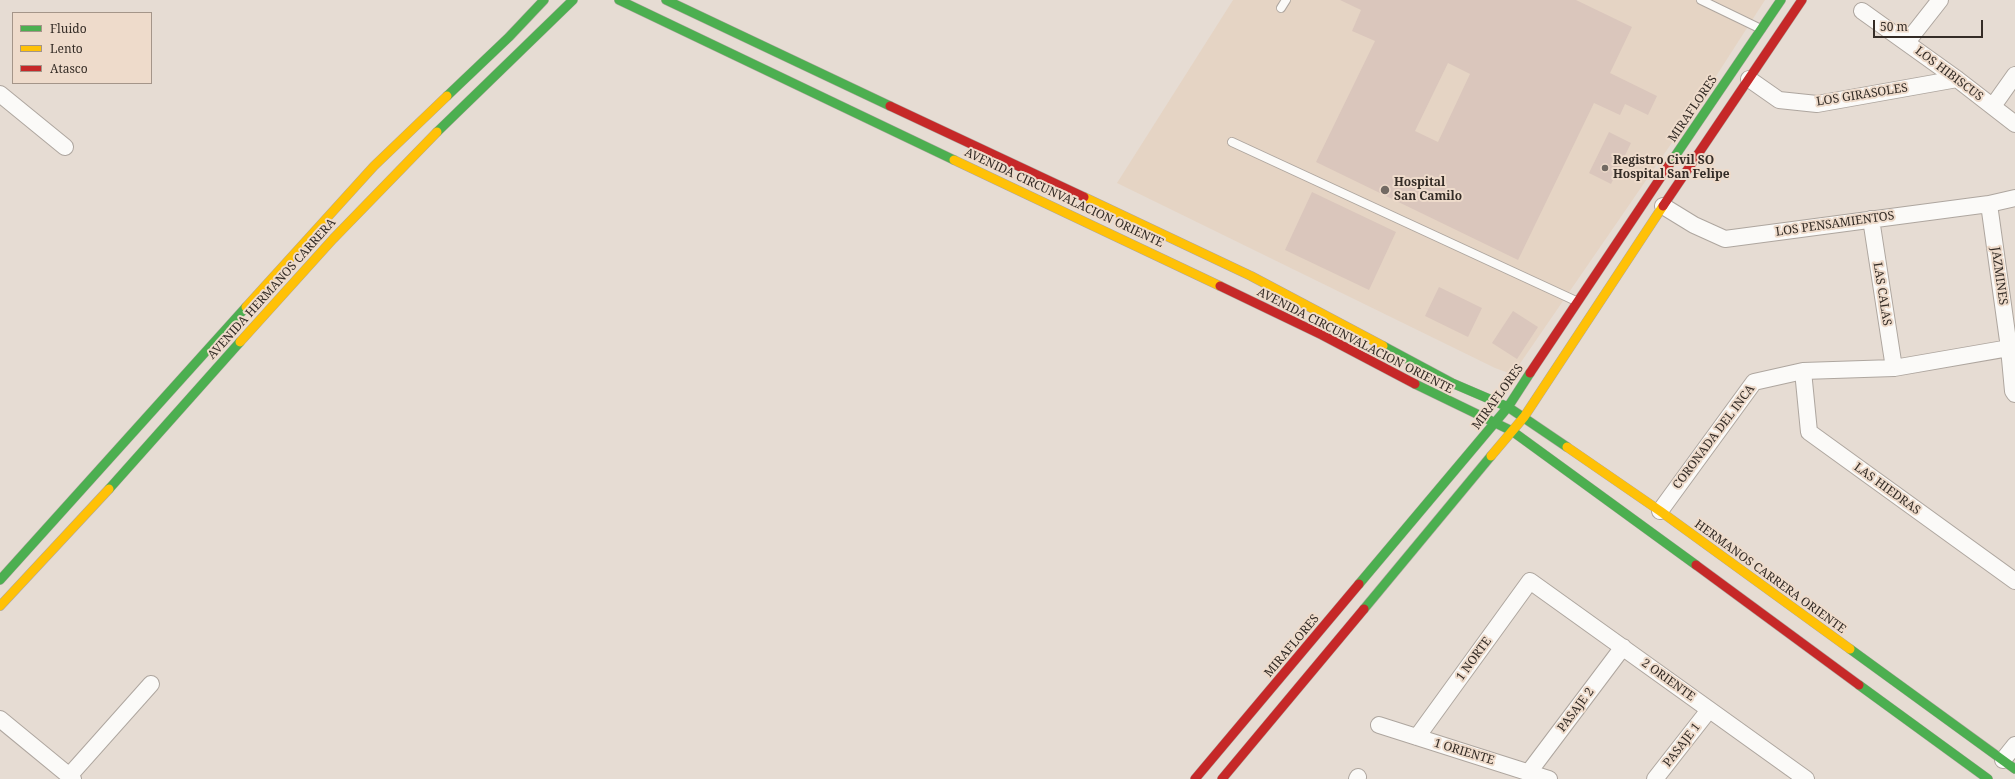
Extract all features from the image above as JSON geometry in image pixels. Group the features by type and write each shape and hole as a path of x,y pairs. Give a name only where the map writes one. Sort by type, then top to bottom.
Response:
{"street":[{"name":"AVENIDA HERMANOS CARRERA","path":"0,580 374,166 509,37 544,0"},
{"name":"AVENIDA HERMANOS CARRERA","path":"0,606 57,546 333,239 458,111 490,82 573,0"},
{"name":"AVENIDA CIRCUNVALACION ORIENTE","path":"620,0 1322,335 1451,402 1496,423"},
{"name":"AVENIDA CIRCUNVALACION ORIENTE","path":"666,0 1250,276 1452,382 1508,407"},
{"name":"MIRAFLORES","path":"1195,779 1496,423 1576,302 1781,0"},
{"path":"1222,779 1524,417 1591,313 1802,0"},
{"path":"1907,42 1940,0"},
{"name":"LOS HIBISCUS","path":"1862,11 1907,42 2015,124"},
{"path":"1992,106 2015,75"},
{"name":"LOS GIRASOLES","path":"1749,79 1779,100 1817,104 1957,79"},
{"path":"0,94 65,147"},
{"name":"LOS PENSAMIENTOS","path":"1663,206 1694,225 1725,239 1989,204 2015,198"},
{"name":"JAZMINES","path":"1989,204 2012,347 2013,391 2015,394"},
{"name":"LAS CALAS","path":"1871,219 1894,368"},
{"name":"CORONADA DEL INCA","path":"1660,511 1754,382 1804,371 1894,368 2012,347"},
{"name":"LAS HIEDRAS","path":"1804,371 1809,432 2015,581"},
{"name":"HERMANOS CARRERA ORIENTE","path":"1508,407 1660,511 2009,765"},
{"path":"1496,423 1512,431 1987,779 2009,765 2015,745"},
{"name":"2 ORIENTE","path":"1530,581 1806,779"},
{"name":"1 NORTE","path":"1417,737 1530,581"},
{"name":"PASAJE 2","path":"1530,772 1623,647"},
{"path":"2,726 71,778 151,684"},
{"name":"PASAJE 1","path":"1655,779 1709,710"},
{"name":"1 ORIENTE","path":"1379,725 1548,779"}],"lane":[{"path":"1281,8 1286,0"},
{"path":"1700,0 1711,2 1762,29 1777,39"},
{"path":"1232,142 1576,302 1591,313"}],"shaded area":[{"name":"Hospital San Camilo","path":"1233,0 1765,0 1693,112 1519,365 1509,373 1495,368 1117,183"}],"building":[{"path":"1340,0 1576,0 1632,27 1610,73 1657,96 1648,115 1625,104 1620,115 1594,103 1518,260 1316,162 1375,41 1352,31 1361,10","holes":["1448,63 1470,74 1438,142 1415,131"]},
{"path":"1609,132 1631,143 1611,184 1589,173"},
{"path":"1312,192 1396,232 1369,290 1285,250"},
{"path":"1439,287 1482,308 1468,337 1425,316"},
{"path":"1513,311 1538,327 1517,359 1492,343"}],"traffic: fast":[{"path":"447,96 509,37 544,0"},
{"path":"437,132 573,0"},
{"path":"619,0 954,160"},
{"path":"666,0 890,106"},
{"path":"1669,165 1781,0"},
{"path":"0,580 246,307"},
{"path":"109,489 240,342"},
{"path":"1383,346 1452,383 1508,407 1567,447"},
{"path":"1359,584 1508,407 1530,373"},
{"path":"1415,384 1512,431 1696,565"},
{"path":"1364,609 1491,456"},
{"path":"1850,649 2015,769"},
{"path":"1859,685 1988,779"}],"traffic: slow":[{"path":"246,307 374,166 447,96"},
{"path":"240,342 333,239 437,132"},
{"path":"954,160 1220,286"},
{"path":"1084,197 1251,276 1383,346"},
{"path":"1491,456 1524,417 1663,206"},
{"path":"1567,447 1660,511 1850,649"},
{"path":"0,606 109,489"}],"traffic: jam":[{"path":"1663,206 1802,0"},
{"path":"890,106 1084,197"},
{"path":"1530,373 1669,165"},
{"path":"1220,286 1322,335 1415,384"},
{"path":"1696,565 1859,685"},
{"path":"1195,779 1359,584"},
{"path":"1222,779 1364,609"}],"place":[{"name":"Registro Civil SO Hospital San Felipe","path":"1605,168"},
{"name":"Hospital San Camilo","path":"1385,190"}]}
